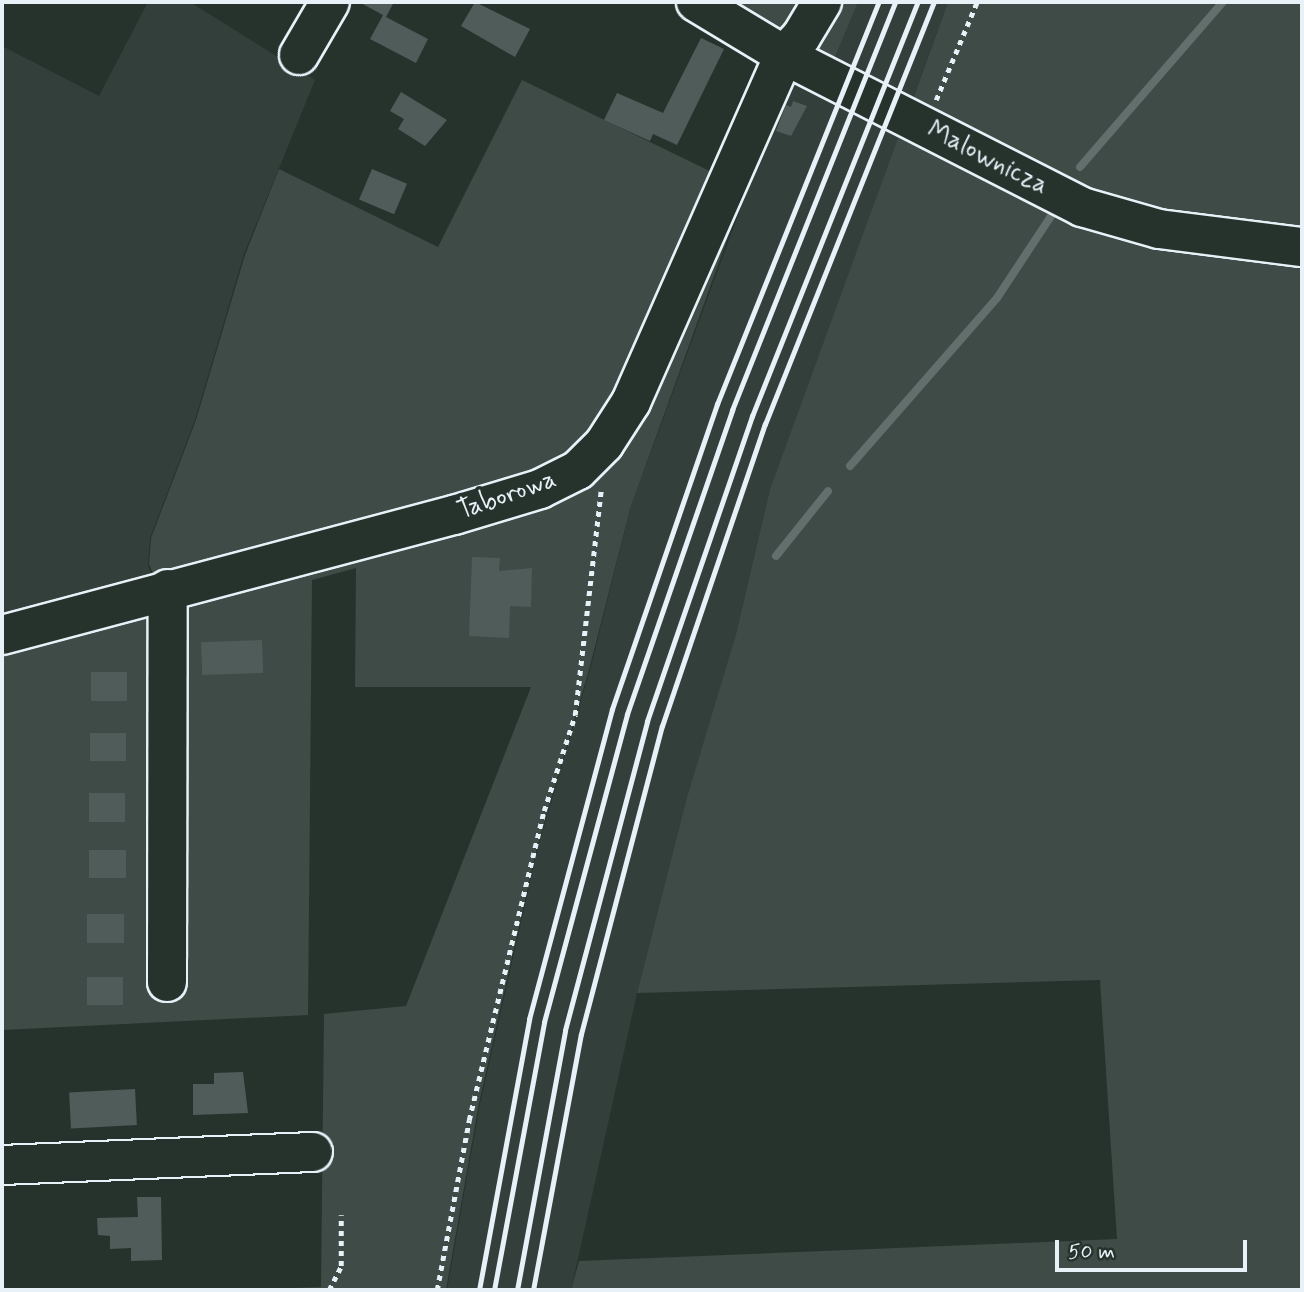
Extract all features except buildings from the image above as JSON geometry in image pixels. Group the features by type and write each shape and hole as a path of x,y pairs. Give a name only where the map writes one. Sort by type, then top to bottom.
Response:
{"street":[{"path":"299,55 330,2"},
{"name":"Malownicza","path":"696,2 784,55 1100,214 1159,229 1302,247"},
{"name":"Taborowa","path":"2,635 540,489 578,470 604,444 631,401 784,55 801,37 822,2"},
{"path":"167,982 168,589"},
{"path":"2,1165 313,1152"}],"path":[{"path":"925,127 977,2"},
{"path":"437,1290 472,1107 544,811 575,715 597,551 604,444"},
{"path":"328,1290 341,1266 341,1215"}],"shaded area":[{"path":"148,2 190,2 315,80 244,254 195,420 150,538 148,565 157,593 42,621 2,611 2,46 99,96"},
{"path":"720,2 812,2 788,41"},
{"path":"830,2 858,2 831,66 804,51"},
{"path":"857,2 948,2 770,489 736,634 687,797 637,993 571,1290 447,1290 480,1104 538,847 590,670 630,509 784,90"},
{"path":"948,2 1302,2 1302,235 1123,210 910,107"},
{"path":"522,80 720,176 618,409 560,467 155,578 149,564 151,538 196,420 245,255 279,169 438,247"},
{"path":"898,138 1106,231 1302,259 1302,1290 571,1290 579,1261 1117,1239 1100,980 637,993 687,797 736,634 770,489"},
{"path":"744,193 630,509 589,670 537,847 479,1103 446,1290 240,1290 321,1287 324,1014 406,1006 531,687 355,687 356,568 312,580 308,1015 2,1030 2,652 548,499"}],"waterway":[{"path":"1080,167 1223,2"},
{"path":"850,466 997,298 1053,213"},
{"path":"776,556 828,491"}],"railway":[{"path":"479,1290 529,1019 612,709 717,404 879,2"},
{"path":"494,1290 544,1022 627,714 732,410 895,2"},
{"path":"517,1290 565,1030 647,721 752,416 918,2"},
{"path":"533,1290 581,1034 662,726 765,424 934,2"}]}
